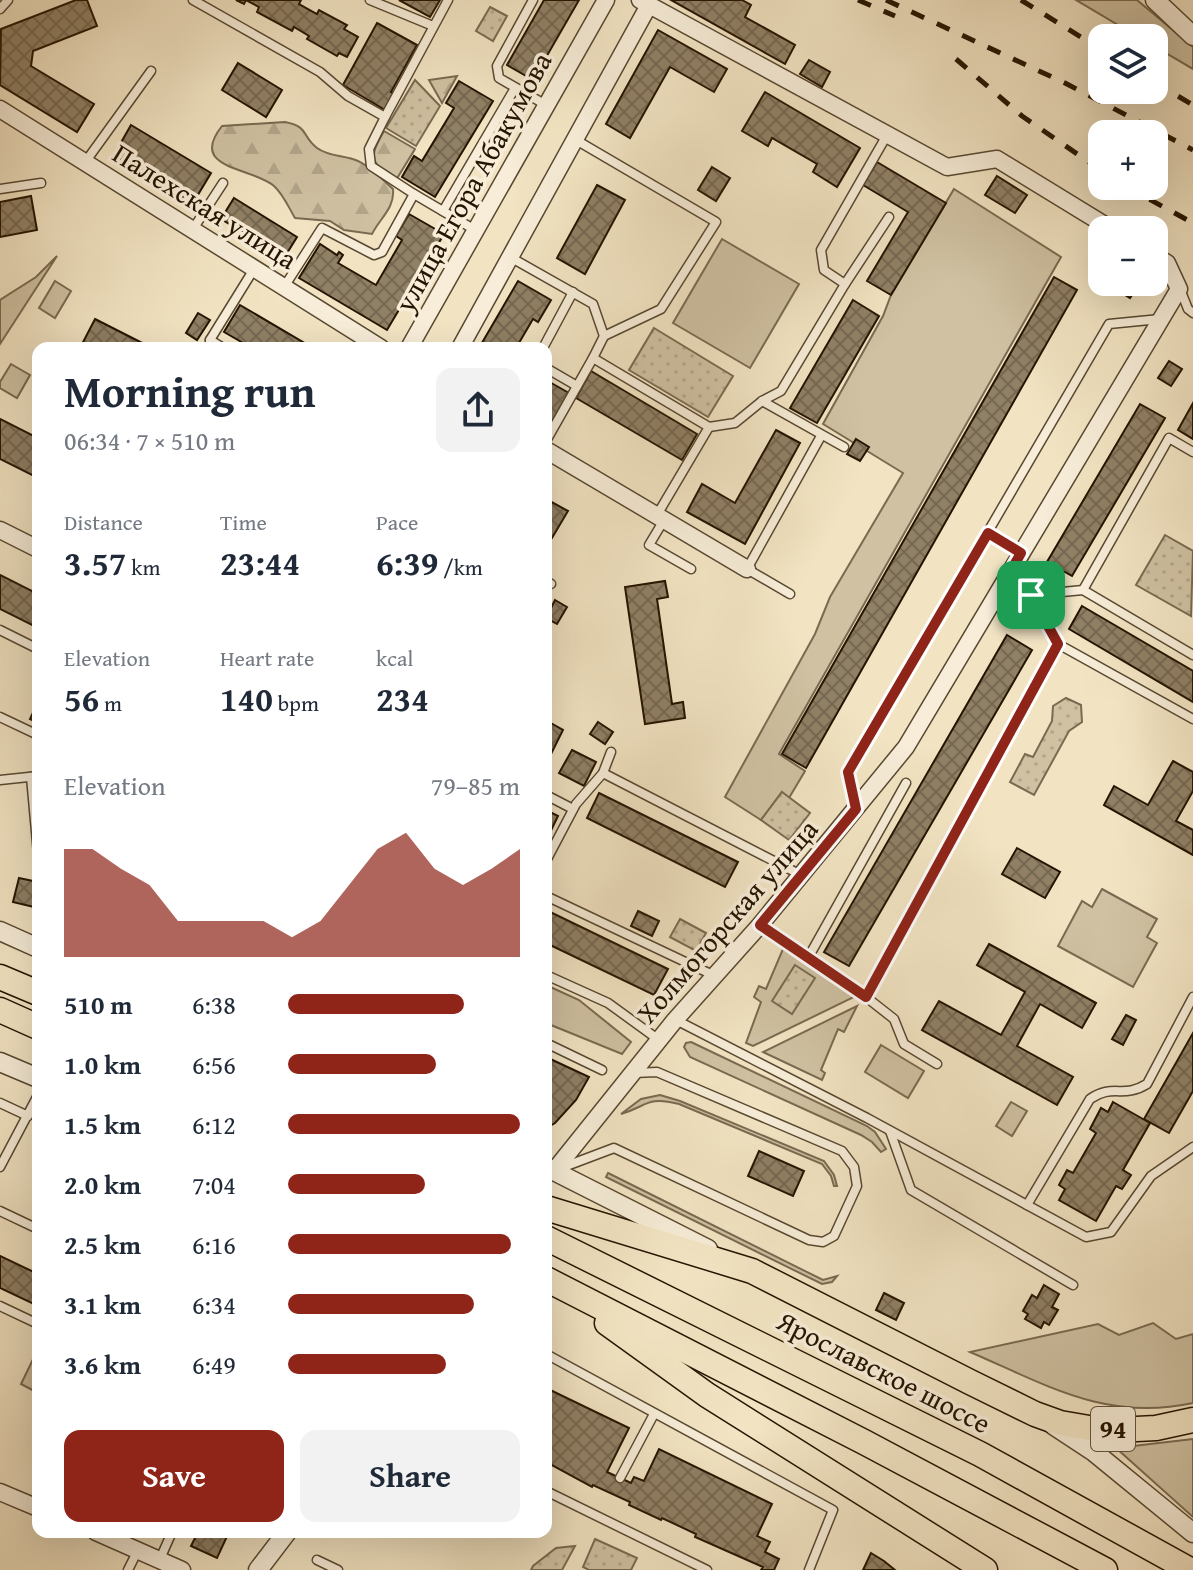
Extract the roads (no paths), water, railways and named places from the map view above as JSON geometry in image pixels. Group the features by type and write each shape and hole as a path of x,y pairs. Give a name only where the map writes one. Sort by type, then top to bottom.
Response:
{"main road":[{"path":"0,977 32,990"},
{"path":"0,1010 32,1024"},
{"path":"552,1210 752,1271 1035,1414"},
{"name":"Ярославское шоссе","path":"552,1241 980,1454 1190,1570"},
{"path":"552,1283 1105,1570"},
{"path":"552,1284 707,1395 985,1570"},
{"name":"94","path":"1035,1414 1060,1423 1117,1430 1156,1428 1193,1420"},
{"path":"1058,1544 1084,1570"}],"street":[{"name":"улица Егора Абакумова","path":"412,342 606,0"},
{"path":"1155,0 1193,36"},
{"path":"463,342 575,139 644,2 947,167 997,159 1090,216"},
{"name":"Палехская улица","path":"0,109 371,342"},
{"path":"1168,265 1179,289"},
{"name":"Холмогорская улица","path":"552,1167 675,1020 760,925 906,747 1179,289"},
{"path":"552,453 747,569"},
{"path":"0,530 32,546"},
{"path":"0,931 32,945"},
{"path":"0,1062 32,1075"},
{"path":"552,1170 752,1271"},
{"path":"1035,1414 1094,1452 1193,1533"},
{"path":"0,1492 32,1505"},
{"path":"111,1538 182,1570"},
{"path":"258,1570 282,1538"}],"lane":[{"path":"0,9 8,0"},
{"path":"193,0 320,72 348,96 385,117"},
{"path":"370,0 433,26"},
{"path":"448,0 369,149 371,166 476,230"},
{"path":"533,0 497,66 499,78 546,105"},
{"path":"86,161 151,71"},
{"path":"443,211 515,88"},
{"path":"845,284 824,270 821,250 888,134"},
{"path":"552,430 604,336 661,309 716,222 575,139"},
{"path":"0,189 41,183"},
{"path":"193,229 223,183"},
{"path":"284,287 322,228 379,255 414,194"},
{"path":"593,358 709,427 735,423 762,401 781,391 889,217"},
{"path":"510,257 593,304 604,336"},
{"path":"211,342 254,268"},
{"path":"1179,289 1193,313"},
{"path":"546,342 573,292"},
{"path":"856,809 848,772 1109,324 1161,319"},
{"path":"552,371 577,386"},
{"path":"762,401 844,447"},
{"path":"691,569 649,545 709,427"},
{"path":"790,594 747,569 821,436"},
{"path":"1083,590 1169,438 1193,452"},
{"path":"988,533 1021,553"},
{"path":"1005,581 1031,595 1058,644 1193,719"},
{"path":"1031,595 1083,590 1193,655"},
{"path":"0,630 32,646"},
{"path":"866,997 1058,644"},
{"path":"0,717 32,732"},
{"path":"552,849 573,809 603,773 611,752"},
{"path":"603,773 801,875"},
{"path":"0,780 32,776"},
{"path":"808,958 906,783"},
{"path":"552,798 573,809"},
{"path":"552,899 715,976"},
{"path":"760,925 866,997 894,1019 904,1044 937,1064"},
{"path":"552,978 608,1003 659,1040"},
{"path":"1027,1205 1090,1099 1102,1091 1134,1092 1147,1084 1193,997"},
{"path":"675,1020 1086,1237 1111,1232 1151,1176 1193,1147"},
{"path":"552,1046 602,1070"},
{"path":"552,1168 614,1148 809,1240 823,1242 834,1236 857,1186 854,1167 842,1151 657,1072 632,1073"},
{"path":"0,1103 28,1116"},
{"path":"0,1167 3,1153 32,1108"},
{"path":"890,1131 911,1190 1073,1285"},
{"path":"0,1211 32,1226"},
{"path":"0,1306 32,1321"},
{"path":"552,1357 833,1510 809,1570"},
{"path":"620,1478 654,1414"},
{"path":"552,1494 707,1570"},
{"path":"160,1559 169,1538"},
{"path":"128,1570 138,1549"},
{"path":"317,1560 338,1570"}],"railway":[{"path":"858,0 895,16"},
{"path":"886,0 1065,83 1193,150"},
{"path":"1021,0 1088,41"},
{"path":"956,59 1022,116 1088,161"},
{"path":"1168,90 1193,105"},
{"path":"1151,200 1193,223"}]}
